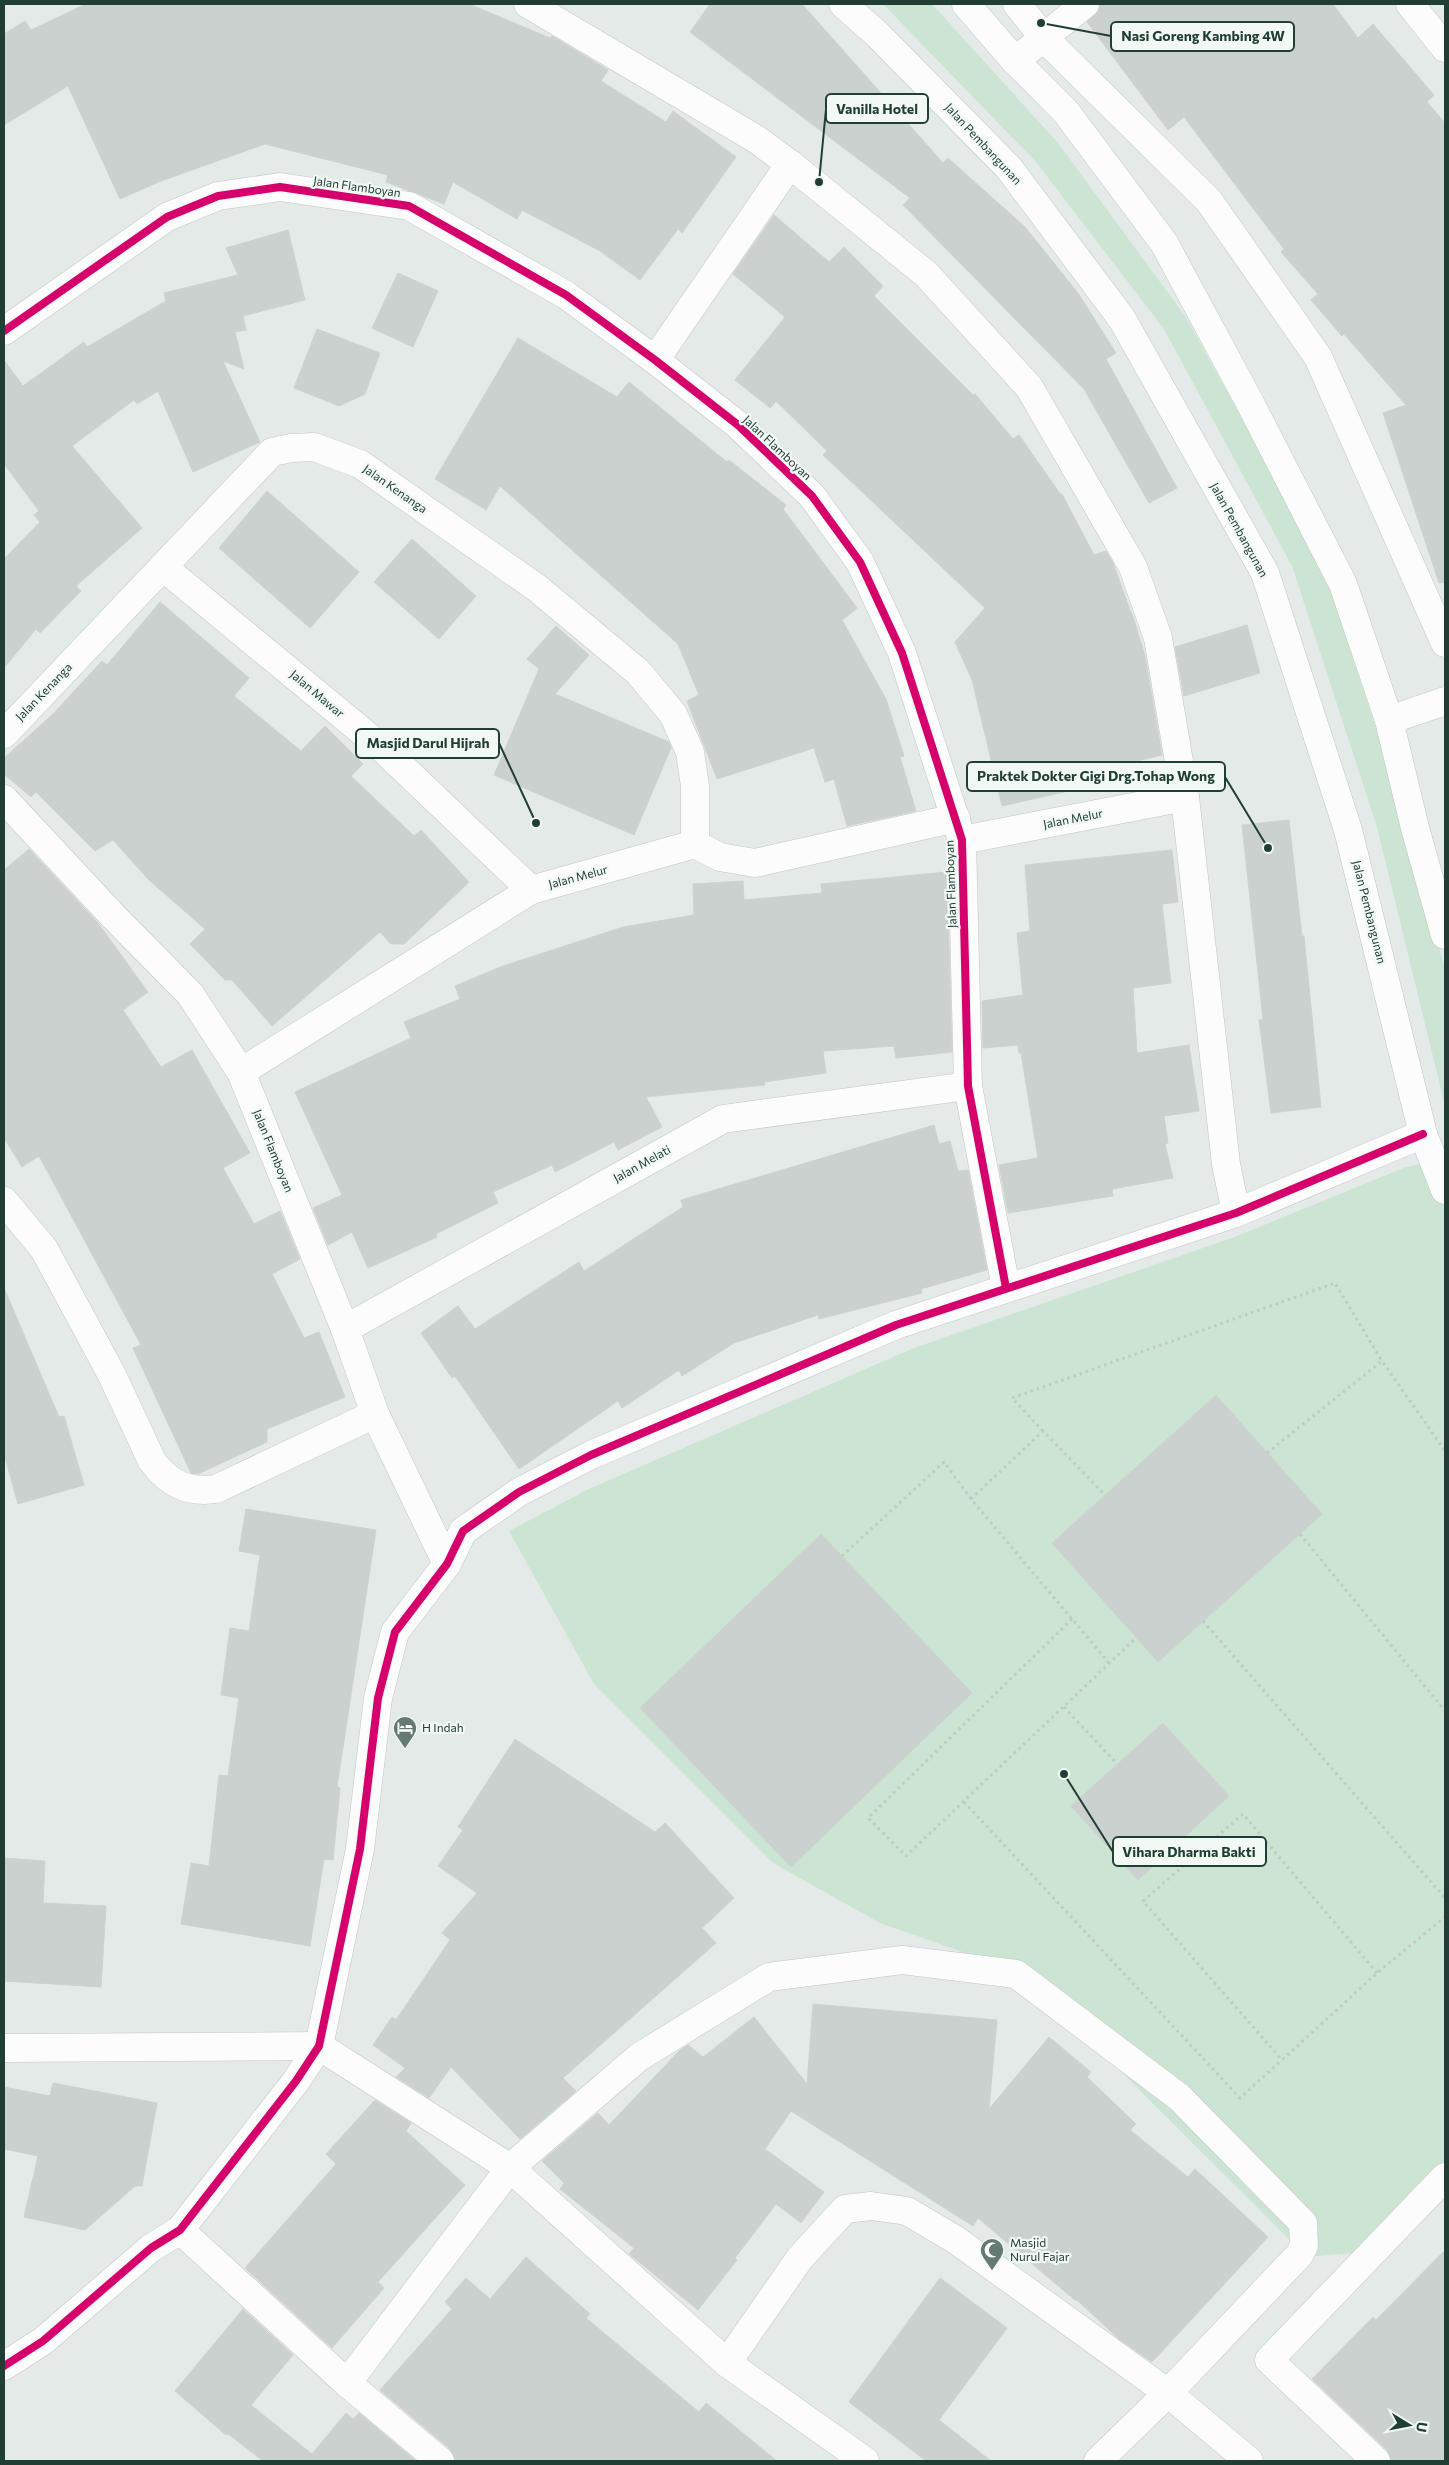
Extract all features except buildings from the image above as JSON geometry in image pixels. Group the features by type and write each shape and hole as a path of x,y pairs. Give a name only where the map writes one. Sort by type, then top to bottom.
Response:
{"street":[{"path":"528,4 756,139 790,164 926,274 1029,387 1134,567 1158,638 1184,797 1226,1164 1236,1213"},
{"name":"Jalan Pembangunan","path":"843,4 878,36 1008,167 1122,319 1265,574 1348,830 1423,1134 1445,1190"},
{"path":"966,4 1015,61 1066,112 1164,243 1249,401 1343,584 1390,720 1415,828 1445,935"},
{"path":"1017,4 1044,38 1209,201 1318,357 1445,642"},
{"path":"1015,61 1086,4"},
{"path":"1410,4 1445,48"},
{"path":"655,360 790,164"},
{"name":"Jalan Flamboyan","path":"4,331 168,217 218,196 280,187 409,206 566,295 655,360 738,426 812,496 860,562 902,653 959,829 968,1086 1006,1288"},
{"name":"Jalan Kenanga","path":"4,734 272,452 291,448 314,447 360,464 537,588 638,672 674,714 690,752 695,786 696,844"},
{"name":"Jalan Mawar","path":"163,567 381,747 531,890"},
{"path":"1390,720 1445,701"},
{"name":"Jalan Melur","path":"241,1072 531,890 696,844 720,857 755,863 959,829 1184,797"},
{"name":"Jalan Flamboyan","path":"4,798 114,917 190,994 241,1072 345,1329 375,1414 447,1564"},
{"name":"Jalan Melati","path":"345,1329 723,1119 968,1086"},
{"path":"4,2366 43,2341 151,2248 180,2230 296,2082 319,2046 360,1849 367,1773 378,1698 395,1632 447,1564 464,1531 519,1492 591,1455 896,1325 1236,1213 1423,1134"},
{"path":"4,1201 44,1249 112,1375 152,1461 160,1472 172,1482 186,1489 202,1491 216,1489 375,1414"},
{"path":"347,2383 510,2168 639,2057 769,1977 902,1960 1016,1974 1179,2097 1303,2223 1304,2246 1299,2255 1168,2393 1098,2461"},
{"path":"4,2048 319,2046 510,2168 727,2363 865,2461"},
{"path":"1376,2461 1269,2360 1445,2177"},
{"path":"727,2363 806,2251 845,2209 871,2206 907,2211 956,2240 1168,2393 1249,2461"},
{"path":"180,2230 347,2383 440,2461"}],"path":[{"path":"1105,1495 1012,1398 1335,1282 1382,1361 1445,1451"},
{"path":"1267,1453 1382,1361"},
{"path":"970,1499 1044,1431"},
{"path":"842,1556 944,1462 970,1499 1109,1663"},
{"path":"1300,1534 1445,1711"},
{"path":"1072,1619 868,1818 906,1856 1136,1638"},
{"path":"1203,1622 1445,1898"},
{"path":"1064,1706 1117,1764"},
{"path":"964,1802 1240,2098 1376,1973 1445,1917"},
{"path":"1282,2060 1143,1901 1243,1814 1376,1973"}],"green space":[{"path":"883,4 932,4 1058,143 1185,316 1319,557 1407,823 1445,970 1445,1106 1377,827 1292,566 1164,329 1036,162"},
{"path":"1429,1162 1445,1201 1445,2194 1385,2250 1307,2257 1022,1973 880,1923 773,1863 594,1684 509,1531 589,1489 914,1348 1232,1238 1406,1167"}],"cycle path":[{"path":"4,331 167,217 218,196 280,187 409,206 566,295 655,360 738,425 812,496 860,562 902,653 962,840 968,1086 1006,1288"},
{"path":"4,2366 43,2341 151,2248 180,2230 296,2081 319,2046 360,1849 378,1698 395,1632 447,1564 463,1531 519,1492 591,1455 896,1325 1236,1213 1423,1134"}],"place":[{"name":"Nasi Goreng Kambing 4W","path":"1041,23"},
{"name":"Vanilla Hotel","path":"819,182"},
{"name":"Masjid Darul Hijrah","path":"536,823"},
{"name":"Praktek Dokter Gigi Drg.Tohap Wong","path":"1268,848"},
{"name":"H Indah","path":"405,1749"},
{"name":"Vihara Dharma Bakti","path":"1064,1774"},
{"name":"Masjid Nurul Fajar","path":"992,2271"}]}
